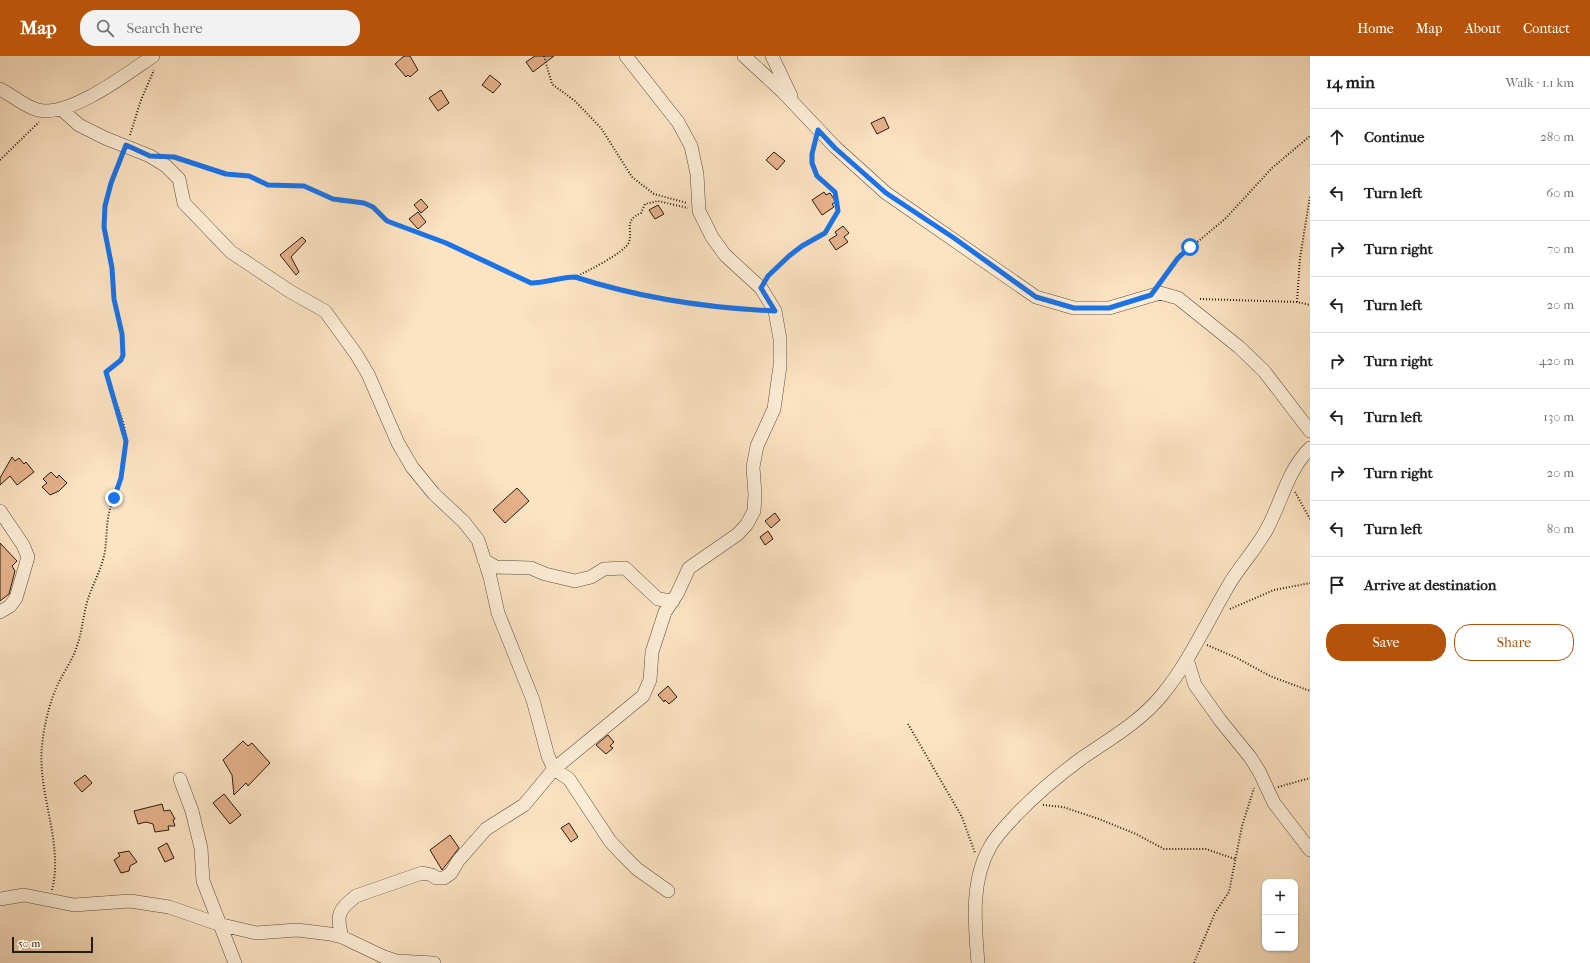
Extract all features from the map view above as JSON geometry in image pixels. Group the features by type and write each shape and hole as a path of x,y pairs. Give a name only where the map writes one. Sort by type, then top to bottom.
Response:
{"street":[{"path":"342,938 338,918 340,910 347,903 356,896 422,873 432,875 436,878 444,878 451,873 458,861 486,829 524,805 554,769 642,696 650,680 652,652 665,612 673,601 690,568 738,534 747,524 754,511 754,460 757,446 774,409 780,366 780,339 775,311 761,288 726,255 712,237 698,208 697,174 691,146 678,122 626,56"},
{"path":"744,56 798,108 835,148 886,193 954,238 1036,297 1074,308 1109,308 1160,293 1178,298 1239,347 1264,371 1310,431"},
{"path":"772,56 798,108"},
{"path":"0,89 32,108 56,110 95,94 154,62"},
{"path":"56,110 79,125 105,138 126,145 150,156 175,173 179,179 184,204 231,252 291,292 324,311 356,354 368,374 398,443 412,467 434,494 464,522 478,540 498,613 533,700 548,756 554,769 569,779 578,790 610,841 623,855 637,869 668,891"},
{"path":"978,963 975,912 980,869 989,848 997,836 1027,804 1065,771 1115,737 1156,701 1187,659 1211,619 1227,587 1268,527 1289,479 1297,464 1310,448"},
{"path":"0,511 24,545 28,557 16,598 10,606 0,612"},
{"path":"484,560 496,567 531,568 545,574 575,580 591,577 604,569 625,568 658,599 673,601"},
{"path":"1187,659 1196,685 1220,720 1250,756 1261,773 1267,790 1289,824 1310,850"},
{"path":"180,778 192,811 201,848 203,881 218,924 235,963"},
{"path":"0,898 24,895 74,905 130,901 169,907 218,924 256,933 297,930 342,938 384,958 396,961 434,963"}],"path":[{"path":"544,56 552,84 575,100 600,128 632,177 654,194 698,208"},
{"path":"49,900 54,874 51,827 42,765 43,734 59,683 76,649 81,634 87,604 105,551 105,538 110,509 121,478 125,456 126,441 123,426 108,384 106,372 121,360 123,355 122,334 114,299 112,268 104,227 105,206 154,62"},
{"path":"0,160 56,110"},
{"path":"761,288 768,276 789,256 802,246 825,233 838,211 835,192 817,176 812,163 812,154 818,130"},
{"path":"1151,295 1178,258 1225,219 1272,168 1310,136"},
{"path":"150,156 174,157 226,174 249,176 268,185 304,186 333,199 364,203 373,207 387,221 446,243 531,283 540,283 566,277 575,277 635,294 720,308 775,311"},
{"path":"1297,302 1300,258 1310,196"},
{"path":"575,277 601,264 624,248 629,242 628,230 631,222 635,216 641,214 645,204 658,201 698,208"},
{"path":"1178,298 1297,302 1310,305"},
{"path":"1289,479 1310,519"},
{"path":"1211,619 1255,596 1280,588 1310,583"},
{"path":"1198,641 1237,658 1270,676 1310,691"},
{"path":"908,724 962,817 980,869"},
{"path":"1194,963 1215,913 1229,892 1235,859 1252,790 1261,773"},
{"path":"1267,790 1310,778"},
{"path":"1027,804 1063,807 1136,834 1164,849 1206,849 1235,859"}],"building":[{"path":"404,56 410,56 418,70 410,77 408,75 406,77 395,64"},
{"path":"535,56 554,56 533,72 526,62"},
{"path":"490,75 501,84 493,93 482,85"},
{"path":"441,90 449,103 438,111 429,98"},
{"path":"884,117 889,128 877,134 871,123"},
{"path":"774,152 785,161 777,170 766,160"},
{"path":"824,192 826,195 830,193 836,202 832,204 834,207 822,215 812,200"},
{"path":"421,199 428,207 421,213 414,205"},
{"path":"658,205 664,214 655,219 649,210"},
{"path":"418,212 426,222 418,229 409,219"},
{"path":"843,226 849,233 844,237 848,242 836,250 829,240 837,235 835,232"},
{"path":"302,237 306,241 291,257 299,272 296,275 280,255"},
{"path":"12,457 15,461 19,458 24,464 26,462 34,472 17,485 10,476 0,485 0,478"},
{"path":"51,472 57,478 59,475 67,483 59,491 50,495 42,487 47,483 43,479"},
{"path":"517,488 529,501 505,523 493,510"},
{"path":"775,513 780,520 771,528 765,521"},
{"path":"768,531 773,539 765,545 760,537"},
{"path":"0,543 17,561 12,566 15,571 9,594 0,601"},
{"path":"668,686 677,697 669,704 665,700 664,702 658,695"},
{"path":"608,735 614,742 610,746 613,748 606,754 596,745"},
{"path":"243,741 248,746 252,743 270,763 248,786 246,783 234,795 232,775 223,760"},
{"path":"85,775 92,783 82,792 74,783"},
{"path":"224,794 241,815 230,824 213,803"},
{"path":"162,804 164,811 170,810 175,819 173,820 175,826 168,826 169,830 155,832 153,824 146,822 138,824 134,811"},
{"path":"569,823 578,837 571,842 561,828"},
{"path":"450,835 459,848 442,870 430,850"},
{"path":"167,843 174,858 165,862 158,848"},
{"path":"129,851 137,862 130,866 129,871 121,873 114,860 120,856 118,853"}],"route":[{"path":"114,498 121,478 126,441 123,426 108,384 106,372 121,360 123,355 121,327 114,299 112,268 104,227 105,206 111,183 126,145 150,156 174,157 226,174 240,174 249,176 258,182 268,185 304,186 342,202 352,201 364,203 373,207 387,221 446,243 531,283 540,283 555,278 575,277 616,290 720,308 775,311 761,288 768,276 776,267 802,246 825,233 838,211 835,192 817,176 812,163 812,154 818,130 835,148 886,193 954,238 1036,297 1074,308 1109,308 1151,295 1178,258 1190,247"}]}
